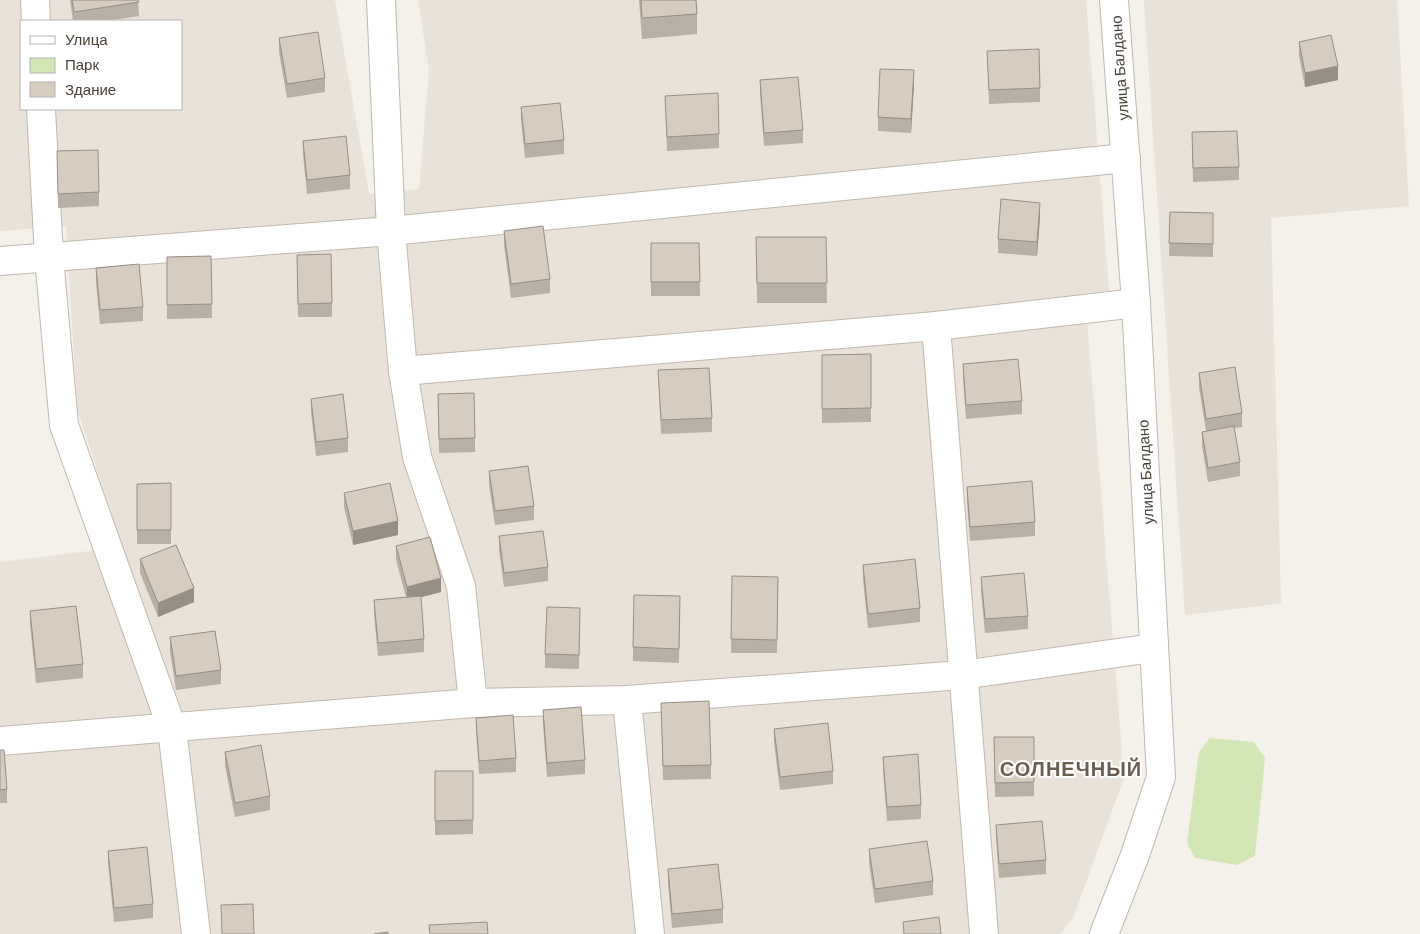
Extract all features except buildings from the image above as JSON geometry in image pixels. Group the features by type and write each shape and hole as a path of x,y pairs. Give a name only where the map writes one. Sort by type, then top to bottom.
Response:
{"street":[{"path":"35,0 36,20"},
{"path":"381,0 391,231 403,371 417,457 461,586 473,703"},
{"name":"улица Балдано","path":"1104,934 1135,855 1161,777 1136,303 1114,0"},
{"path":"41,110 50,258 64,425 172,728 196,934"},
{"path":"0,261 391,231 1126,158"},
{"path":"403,371 936,326 1136,303"},
{"path":"936,326 962,675 984,934"},
{"path":"0,741 473,703 627,700 962,675 1153,648"},
{"path":"627,700 650,934"}],"shaded area":[{"path":"0,0 335,0 369,194 419,189 429,70 418,0 1086,0 1109,291 1085,293 1124,778 1073,918 1060,934 0,934 0,562 122,547 77,408 66,226 0,231"},
{"path":"1144,0 1397,0 1409,206 1271,218 1281,603 1185,615"}],"green space":[{"path":"1210,738 1254,742 1265,758 1255,856 1237,865 1195,858 1187,843 1199,752"}],"district":[{"name":"СОЛНЕЧНЫЙ","path":"1071,768"}]}
